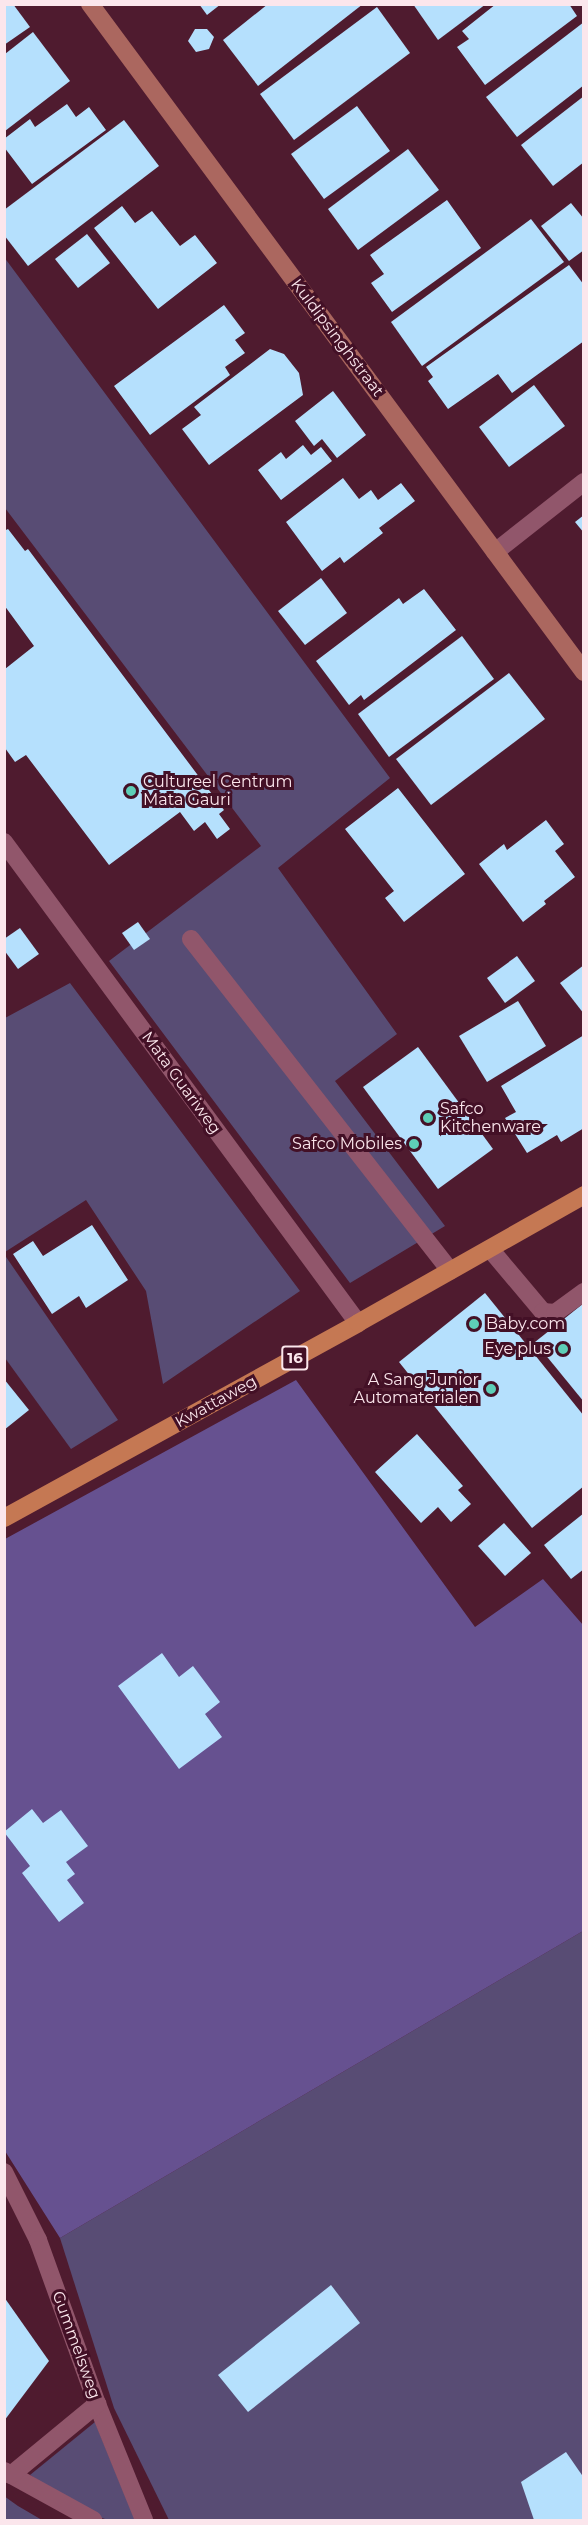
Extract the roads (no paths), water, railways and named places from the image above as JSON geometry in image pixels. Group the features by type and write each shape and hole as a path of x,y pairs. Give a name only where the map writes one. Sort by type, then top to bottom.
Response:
{"main road":[{"name":"Kwattaweg","path":"4,1518 358,1323 584,1195"}],"street":[{"name":"Kuldipsinghstraat","path":"90,4 584,672"},
{"path":"495,552 584,482"},
{"name":"Mata Guariweg","path":"4,842 358,1323"},
{"path":"191,939 450,1271"},
{"path":"489,1249 543,1312 555,1313 584,1292"},
{"name":"Gummelsweg","path":"4,2172 38,2240 97,2404 144,2520"},
{"path":"93,2520 8,2473 97,2404"}],"place":[{"name":"Cultureel Centrum Mata Gauri","path":"131,791"},
{"name":"Safco Kitchenware","path":"428,1118"},
{"name":"Safco Mobiles","path":"414,1144"},
{"name":"Baby.com","path":"474,1324"},
{"name":"Eye plus","path":"563,1349"},
{"name":"A Sang Junior Automaterialen","path":"491,1389"}]}
